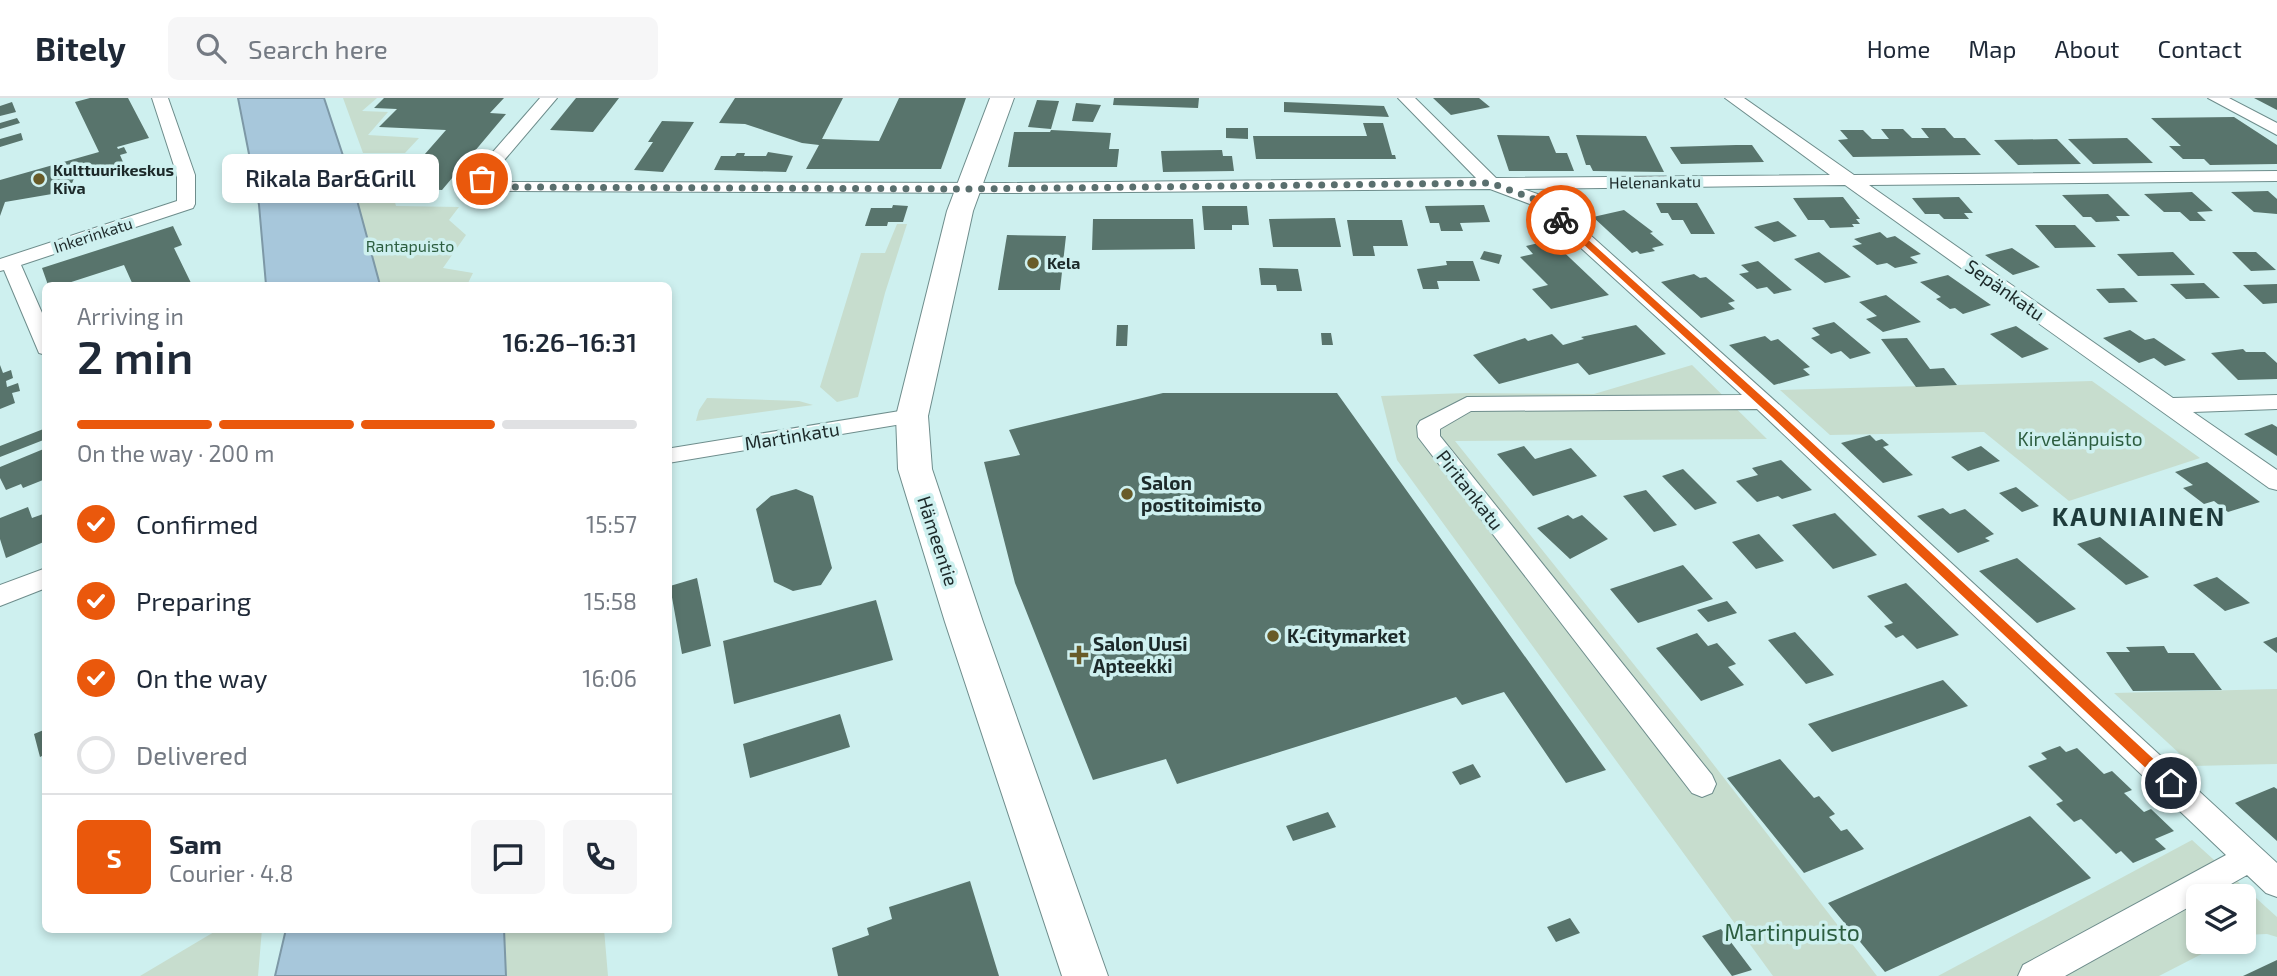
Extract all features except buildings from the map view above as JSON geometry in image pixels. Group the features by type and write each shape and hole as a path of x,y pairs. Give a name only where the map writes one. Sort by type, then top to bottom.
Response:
{"main road":[{"name":"Hämeentie","path":"1002,98 960,211 912,416 915,469 968,635 1085,976"}],"street":[{"name":"Inkerinkatu","path":"5,264 186,204 186,175 160,98"},
{"name":"Helenankatu","path":"548,98 487,169 482,179 487,187 968,189 2277,176"},
{"path":"1406,98 1491,183 1542,202 1761,402 2277,883"},
{"name":"Sepänkatu","path":"1732,98 2277,482"},
{"path":"2216,98 2277,130"},
{"path":"5,264 42,340"},
{"name":"Piritankatu","path":"1702,784 1429,438 1428,426 1467,404 1761,402"},
{"path":"2169,405 2277,402"},
{"name":"Martinkatu","path":"672,456 912,416"},
{"path":"0,596 42,579"},
{"path":"2034,976 2250,858"}],"green space":[{"path":"343,98 377,98 362,111 388,112 368,135 419,138 405,153 363,153"},
{"name":"Rantapuisto","path":"387,173 396,206 459,207 449,220 466,235 443,268 473,273 468,282 379,282 350,175"},
{"path":"897,224 907,224 885,293 858,397 837,402 820,387 861,253 885,253"},
{"name":"Martinpuisto","path":"1692,365 1767,439 1455,441 1700,747 1877,976 1773,976 1397,460 1381,396 1467,393 1594,394"},
{"name":"Kirvelänpuisto","path":"2092,381 2200,458 2069,501 1984,432 1830,435 1780,390"},
{"path":"707,398 799,401 813,405 696,421"},
{"path":"2277,689 2277,764 2193,766 2114,693"},
{"path":"2192,840 2241,884 2186,884 2186,954 2202,954 2159,976 1938,976"},
{"path":"2256,898 2277,917 2277,937 2256,934"},
{"path":"212,933 262,933 258,976 140,976"},
{"path":"504,933 604,933 608,976 506,976"}],"water":[{"path":"238,98 324,98 354,189 379,282 266,282 259,205"},
{"path":"285,933 504,933 506,976 275,976"}],"way so far":[{"path":"482,179 487,187 968,189 1491,183 1542,202 1561,220"}],"place":[{"name":"Kulttuurikeskus Kiva","path":"39,179"},
{"name":"Rikala Bar&Grill","path":"482,179"},
{"name":"Kela","path":"1033,263"},
{"name":"Salon postitoimisto","path":"1127,494"},
{"name":"K-Citymarket","path":"1273,636"},
{"name":"Salon Uusi Apteekki","path":"1079,655"}],"district":[{"name":"KAUNIAINEN","path":"2139,517"}],"route":[{"path":"1561,220 1776,414 2171,783"}]}
